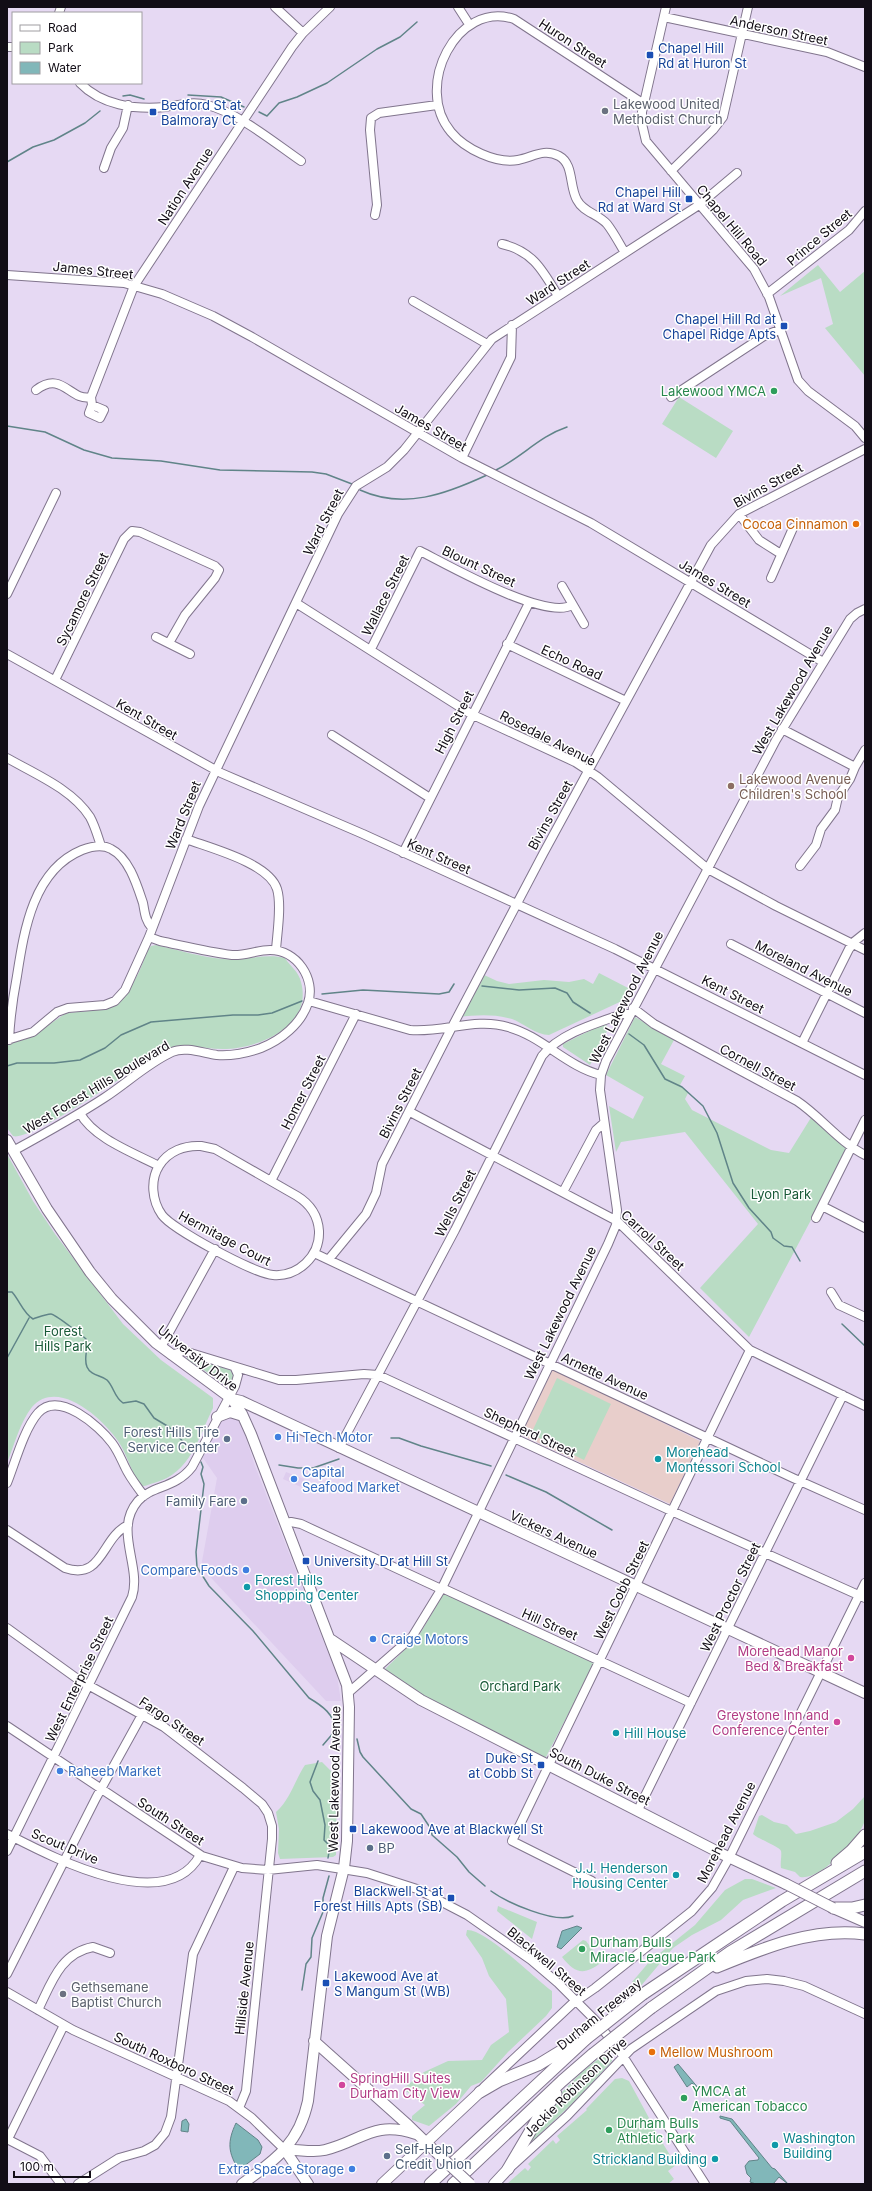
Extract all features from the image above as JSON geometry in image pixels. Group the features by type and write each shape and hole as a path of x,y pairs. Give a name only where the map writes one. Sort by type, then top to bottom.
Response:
{"highway":[{"path":"782,1901 835,1865 851,1851 865,1834"},
{"name":"Durham Freeway","path":"430,2184 586,2039 643,1994 782,1901 865,1852"},
{"path":"453,2184 572,2072 651,2008 737,1948 865,1871"},
{"path":"833,1908 852,1908 865,1905"},
{"path":"683,1985 715,1968 770,1946 824,1934 865,1934"},
{"path":"480,2092 499,2081 538,2065 573,2043 586,2039"},
{"path":"508,2169 538,2118 564,2085 572,2072"}],"main road":[{"name":"University Drive","path":"7,1140 47,1209 90,1272 124,1313 161,1347 230,1398 243,1416 330,1639 348,1693"},
{"name":"Vickers Avenue","path":"230,1398 241,1401 865,1693"},
{"path":"217,1417 230,1412 243,1416"},
{"name":"South Duke Street","path":"330,1639 421,1700 729,1858 865,1922"},
{"name":"West Lakewood Avenue","path":"242,2184 285,2150 295,2137 307,2109 327,1936 344,1868 348,1832 348,1693"},
{"path":"314,2041 470,2184"},
{"name":"Morehead Avenue","path":"382,2184 480,2092"},
{"path":"285,2150 313,2152 324,2150 380,2129 398,2129 416,2134"},
{"name":"South Roxboro Street","path":"285,2150 308,2184"},
{"name":"Jackie Robinson Drive","path":"496,2183 508,2169"}],"street":[{"path":"275,7 303,33"},
{"name":"Nation Avenue","path":"36,390 44,384 54,383 92,401 134,286 242,122 303,33 330,7"},
{"path":"458,7 468,22"},
{"name":"Chapel Hill Road","path":"666,7 644,104 642,118 644,136 653,151 750,263 767,294 792,366 801,384 855,426 865,438"},
{"path":"671,171 713,130 723,117 748,7"},
{"name":"Huron Street","path":"624,253 607,224 583,208 578,201 572,191 569,168 563,159 546,152 514,161 504,160 470,147 452,133 442,118 437,105 436,83 440,62 456,33 468,22 489,13 508,16 644,104"},
{"name":"Anderson Street","path":"664,17 827,52 865,66"},
{"path":"81,84 101,99 128,105 154,108 200,103 222,109 301,161"},
{"path":"104,168 111,148 123,128 128,105"},
{"path":"374,216 377,205 370,130 371,118 379,113 437,105"},
{"name":"Ward Street","path":"149,937 186,839 215,770 338,514 352,491 362,481 393,462 418,433 487,344 512,325 700,205 737,173"},
{"name":"Prince Street","path":"767,294 849,230 865,211"},
{"path":"502,244 517,247 529,255 542,269 558,296"},
{"name":"James Street","path":"7,275 106,281 134,286 173,298 234,327 462,458 573,513 823,662"},
{"path":"413,301 487,344"},
{"path":"462,458 511,357 512,325"},
{"path":"670,396 764,336 779,330"},
{"name":"Bivins Street","path":"329,1259 366,1214 376,1193 382,1164 410,1112 452,1027 516,904 711,545 739,514 865,449"},
{"path":"7,594 56,493"},
{"path":"739,514 759,540 781,554"},
{"path":"771,578 793,528"},
{"name":"Sycamore Street","path":"55,680 124,538 132,531 140,532 215,566 219,570 215,578 179,622 169,643"},
{"name":"Blount Street","path":"420,551 529,603 557,609 564,609 572,605"},
{"name":"Wallace Street","path":"371,649 420,551"},
{"path":"562,586 584,624"},
{"name":"Rosedale Avenue","path":"296,603 371,649 471,714 575,762 708,869 770,903 865,950"},
{"name":"High Street","path":"403,853 471,714 529,603"},
{"name":"West Lakewood Avenue","path":"348,1693 412,1637 441,1588 612,1235 617,1221 617,1210 600,1090 601,1075 606,1061 631,1011 782,729 850,619 857,612 865,609"},
{"path":"156,637 190,654"},
{"name":"Echo Road","path":"507,644 626,701"},
{"name":"Kent Street","path":"7,654 215,770 403,853 655,968 865,1075"},
{"path":"782,729 855,767"},
{"path":"332,735 430,798"},
{"path":"800,866 816,845 820,830 835,810 838,797 850,780 855,767 865,750"},
{"path":"7,758 58,788 78,804 92,821 102,846"},
{"path":"152,928 146,921 139,892 127,866 114,851 102,846 86,848 67,857 57,866 40,891 25,927 8,1040 33,1032 61,1010 98,1007 114,1001 129,983 149,937 160,941 233,955 276,950 278,894 270,877 257,866 186,839"},
{"path":"802,1043 852,944 865,933"},
{"name":"Moreland Avenue","path":"731,944 865,1013"},
{"name":"West Forest Hills Boulevard","path":"13,1151 80,1113 172,1052 186,1050 231,1055 254,1050 270,1044 292,1028 300,1019 309,1001 310,986 304,971 292,957 276,950"},
{"path":"309,1001 410,1030 422,1031 481,1024 507,1026 530,1036 582,1068 601,1075"},
{"name":"Wells Street","path":"339,1448 492,1156 542,1056 549,1047 568,1036 631,1011"},
{"name":"Cornell Street","path":"631,1011 797,1101 812,1112 851,1147 865,1156"},
{"name":"Homer Street","path":"271,1181 356,1014"},
{"name":"Carroll Street","path":"410,1112 617,1221 750,1350 865,1406"},
{"path":"80,1113 86,1124 97,1133 159,1166"},
{"path":"816,1218 865,1120"},
{"path":"563,1192 596,1130 604,1123"},
{"name":"Hermitage Court","path":"201,1146 215,1149 303,1200 312,1210 319,1229 318,1243 314,1253 309,1261 298,1270 285,1274 272,1275 259,1271 215,1249 171,1224 161,1213 154,1194 155,1176 159,1166 167,1157 179,1149 201,1146"},
{"path":"822,1206 865,1228"},
{"path":"161,1347 215,1249"},
{"name":"Arnette Avenue","path":"314,1253 416,1302 865,1510"},
{"path":"831,1292 839,1305 865,1317"},
{"name":"Shepherd Street","path":"171,1355 184,1350 236,1368 279,1380 364,1374 378,1375 862,1597"},
{"name":"West Cobb Street","path":"592,1881 512,1840 750,1350"},
{"path":"7,1530 65,1568 84,1570 96,1563 114,1534 128,1525 135,1506 144,1496 172,1484 190,1470 217,1417 230,1398 237,1382 236,1368"},
{"name":"West Proctor Street","path":"638,1810 843,1395"},
{"path":"7,1483 36,1416 43,1409 51,1405 60,1405 72,1410 105,1436 115,1448 129,1475 144,1496"},
{"name":"Hill Street","path":"285,1523 291,1522 301,1524 691,1703"},
{"name":"West Enterprise Street","path":"7,1851 10,1835 54,1758 133,1594 134,1584 128,1525"},
{"name":"Morehead Avenue","path":"480,2092 494,2076 576,2001 595,1988 692,1912 712,1888 729,1858 820,1673 862,1597 865,1583"},
{"name":"Fargo Street","path":"7,1628 89,1686 143,1713 183,1741 262,1804 268,1813 272,1826 268,1870"},
{"path":"7,1974 64,1861 143,1713"},
{"name":"South Street","path":"7,1726 200,1855 234,1867 268,1870 317,1865 344,1868"},
{"name":"Scout Drive","path":"10,1835 64,1861 97,1873 146,1882 164,1880 182,1874 193,1866 200,1855"},
{"path":"78,2184 119,2158 144,2151 159,2142 168,2128 177,2076 193,1954 234,1867"},
{"name":"Blackwell Street","path":"344,1868 401,1883 452,1906 517,1949 576,2001 604,2030 623,2056 705,2184"},
{"name":"Hillside Avenue","path":"239,2108 247,2081 268,1870"},
{"path":"38,2010 58,1970 72,1954 93,1947 110,1953"},
{"name":"Jackie Robinson Drive","path":"508,2169 567,2116 623,2056 641,2041 716,1991 736,1984 758,1980 776,1980 804,1986 865,2014"},
{"name":"South Roxboro Street","path":"7,1992 64,2025 177,2076 239,2108 285,2150"},
{"path":"61,2184 40,2156 8,2139 64,2025"}],"shaded area":[{"path":"553,1369 700,1441 670,1504 521,1435"},
{"name":"Forest Hills Shopping Center","path":"227,1415 238,1418 241,1423 255,1466 337,1676 341,1701 326,1701 201,1567 217,1478 203,1458 221,1421"},
{"name":"Capital Seafood Market","path":"286,1472 304,1479 301,1487 283,1479"}],"green space":[{"path":"818,265 840,292 865,271 865,376 825,328 833,324 821,278 780,296"},
{"path":"679,397 733,431 716,458 662,424"},
{"path":"156,945 223,959 270,956 285,958 300,978 303,997 299,1010 292,1022 282,1031 255,1044 227,1049 183,1046 170,1048 149,1058 125,1076 53,1121 36,1130 22,1135 13,1136 7,1128 7,1044 31,1037 66,1013 109,1007 129,990 139,972 148,950 151,946"},
{"path":"599,973 630,989 624,1000 549,1035 539,1033 505,1017 486,1015 459,1017 482,974 497,981 509,984 544,980 569,982 584,979 593,984"},
{"name":"Lyon Park","path":"635,1017 674,1040 661,1064 685,1076 680,1085 688,1093 685,1099 692,1110 771,1150 789,1153 812,1116 848,1150 749,1337 700,1288 758,1224 685,1132 621,1142 616,1152 609,1106 633,1119 644,1097 606,1075"},
{"path":"603,1024 606,1024 608,1029 590,1065 563,1047 563,1044"},
{"name":"Forest Hills Park","path":"7,1154 33,1201 55,1234 123,1324 161,1360 213,1398 213,1408 192,1453 177,1471 167,1478 146,1486 139,1485 121,1446 111,1432 91,1412 79,1404 66,1399 54,1397 43,1399 32,1407 21,1427 7,1463"},
{"path":"187,1355 230,1370 234,1375 232,1384 226,1385 187,1359"},
{"path":"557,1378 611,1404 584,1460 531,1434"},
{"name":"Orchard Park","path":"444,1593 596,1660 545,1759 428,1700 384,1670 418,1637"},
{"path":"322,1762 336,1776 337,1781 336,1855 333,1857 280,1859 278,1853 279,1829 276,1812 289,1796 305,1765"},
{"path":"865,1796 865,1820 854,1840 837,1858 817,1873 808,1877 800,1877 795,1872 781,1868 780,1849 753,1834 759,1816 762,1815 774,1822 787,1825 796,1834 810,1831 836,1822 853,1809"},
{"path":"745,1879 752,1879 776,1888 743,1900 721,1920 692,1935 673,1948 640,1987 635,1986 632,1982 650,1961 695,1925 725,1890"},
{"path":"498,1906 537,1922 532,1939 497,1911"},
{"path":"467,1930 486,1937 552,1991 552,2008 546,2016 508,2052 481,2082 471,2086 456,2104 429,2126 412,2120 412,2116 425,2105 406,2091 405,2087 424,2072 448,2061 482,2060 491,2045 509,2032 506,1999 489,1976 482,1958 466,1935"},
{"name":"Durham Bulls Miracle League Park","path":"583,1940 586,1941 602,1962 586,1971 576,1970 562,1957"},
{"path":"608,2051 612,2056 612,2061 576,2100 525,2148 554,2100 582,2072"},
{"name":"Durham Bulls Athletic Park","path":"622,2078 629,2081 649,2118 648,2119 676,2165 668,2171 674,2179 668,2184 507,2184 525,2168 528,2171 531,2167 528,2164 553,2140 556,2144 560,2140 557,2136 587,2110 586,2109 615,2079"}],"water":[{"path":"577,1926 582,1928 561,1949 557,1947 562,1931"},
{"path":"678,2064 700,2090 692,2083 687,2087 674,2067"},
{"path":"720,2116 732,2119 772,2168 775,2169 788,2184 779,2177 773,2184 756,2184 750,2182 751,2178 747,2174 745,2166 749,2161 758,2160 759,2158 730,2121 720,2118"},
{"path":"186,2119 189,2124 188,2132 181,2131 182,2121"},
{"path":"236,2123 258,2140 262,2147 260,2154 239,2170 235,2164 230,2147 231,2136"}],"waterway":[{"path":"259,112 267,116 279,103 297,97 327,83 377,49 400,37 417,22"},
{"path":"123,96 130,95 144,99"},
{"path":"188,95 221,97 244,107"},
{"path":"7,162 33,147 54,140 85,123 100,111"},
{"path":"7,426 45,432 84,450 112,458 161,461 220,470 312,472 326,474 352,484"},
{"path":"496,470 548,436 567,427"},
{"path":"360,490 376,496 393,499 409,499 440,493 487,475"},
{"path":"322,994 363,990 439,994 449,992 454,984"},
{"path":"482,986 519,990 555,988 567,993 573,1002 590,1013"},
{"path":"7,1066 17,1063 54,1063 80,1060 105,1048 121,1035 151,1022 233,1015 258,1015 272,1013 302,1001"},
{"path":"629,1034 644,1045 665,1079 682,1087 703,1106 717,1133 733,1183 749,1208 771,1232 773,1238 784,1246 792,1247 800,1261"},
{"path":"7,1292 12,1292 15,1295 24,1310 33,1319 45,1315 54,1315 84,1337 87,1343 86,1364 89,1370 107,1380 120,1401 123,1403 136,1401 144,1404 154,1418 169,1427 194,1453"},
{"path":"7,1358 29,1318"},
{"path":"842,1324 865,1346"},
{"path":"391,1438 399,1438 421,1446 491,1466"},
{"path":"190,1448 198,1444"},
{"path":"279,1465 298,1468 313,1468 339,1459"},
{"path":"201,1462 203,1467 201,1474 204,1484 196,1552 197,1567 209,1586 253,1631 309,1698 327,1711 333,1720 335,1731"},
{"path":"506,1475 546,1492 612,1530"},
{"path":"323,1745 335,1731"},
{"path":"357,1739 360,1752 363,1757 411,1809 421,1814 431,1829 432,1835 457,1857 469,1872 485,1886"},
{"path":"318,1761 310,1782 313,1791 320,1800 325,1825 324,1840 330,1846 328,1858"},
{"path":"302,1990 306,1964 311,1957 312,1938 323,1912 323,1898 329,1876"},
{"path":"491,1891 508,1901 543,1915 565,1918 573,1916"}],"place":[{"name":"Chapel Hill Rd at Huron St","path":"650,55"},
{"name":"Lakewood United Methodist Church","path":"605,111"},
{"name":"Bedford St at Balmoray Ct","path":"153,112"},
{"name":"Chapel Hill Rd at Ward St","path":"689,199"},
{"name":"Chapel Hill Rd at Chapel Ridge Apts","path":"784,326"},
{"name":"Lakewood YMCA","path":"774,391"},
{"name":"Cocoa Cinnamon","path":"856,524"},
{"name":"Lakewood Avenue Children's School","path":"731,786"},
{"name":"Hi Tech Motor","path":"278,1437"},
{"name":"Forest Hills Tire Service Center","path":"227,1439"},
{"name":"Morehead Montessori School","path":"658,1459"},
{"name":"Capital Seafood Market","path":"294,1479"},
{"name":"Family Fare","path":"244,1501"},
{"name":"University Dr at Hill St","path":"306,1561"},
{"name":"Compare Foods","path":"246,1570"},
{"name":"Forest Hills Shopping Center","path":"247,1587"},
{"name":"Craige Motors","path":"373,1639"},
{"name":"Morehead Manor Bed & Breakfast","path":"851,1658"},
{"name":"Greystone Inn and Conference Center","path":"837,1722"},
{"name":"Hill House","path":"616,1733"},
{"name":"Duke St at Cobb St","path":"541,1765"},
{"name":"Raheeb Market","path":"60,1771"},
{"name":"Lakewood Ave at Blackwell St","path":"353,1829"},
{"name":"BP","path":"370,1848"},
{"name":"J.J. Henderson Housing Center","path":"676,1875"},
{"name":"Blackwell St at Forest Hills Apts (SB)","path":"451,1898"},
{"name":"Durham Bulls Miracle League Park","path":"582,1949"},
{"name":"Lakewood Ave at S Mangum St (WB)","path":"326,1983"},
{"name":"Gethsemane Baptist Church","path":"63,1994"},
{"name":"Mellow Mushroom","path":"652,2052"},
{"name":"SpringHill Suites Durham City View","path":"342,2085"},
{"name":"YMCA at American Tobacco","path":"684,2098"},
{"name":"Durham Bulls Athletic Park","path":"609,2130"},
{"name":"Washington Building","path":"775,2145"},
{"name":"Self-Help Credit Union","path":"387,2156"},
{"name":"Strickland Building","path":"715,2159"},
{"name":"Extra Space Storage","path":"352,2169"}]}
